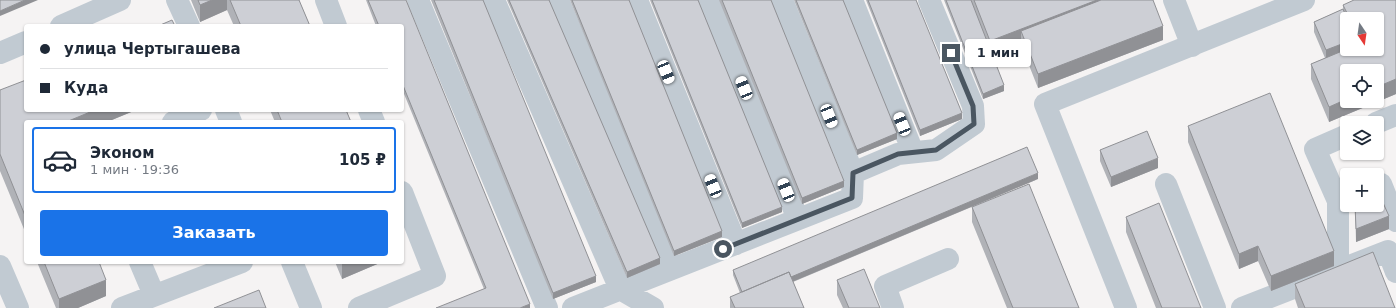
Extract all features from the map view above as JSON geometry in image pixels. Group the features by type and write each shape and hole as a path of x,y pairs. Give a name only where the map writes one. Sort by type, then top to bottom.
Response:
{"street":[{"path":"66,24 120,0"},
{"path":"177,0 188,24"},
{"path":"326,0 335,24"},
{"path":"418,0 546,308"},
{"path":"494,0 620,289 653,308"},
{"path":"558,0 671,269"},
{"path":"637,0 736,244"},
{"path":"708,0 798,219"},
{"path":"573,308 852,198 853,173 782,0"},
{"path":"852,0 913,152"},
{"path":"853,173 898,154 936,150 974,124 973,106 929,0"},
{"path":"1174,0 1192,46"},
{"path":"1126,308 1045,104 1304,0"},
{"path":"0,53 24,43"},
{"path":"178,120 196,112"},
{"path":"1384,120 1396,115"},
{"path":"1340,138 1315,149 1340,196"},
{"path":"1385,183 1396,221"},
{"path":"1166,184 1215,308"},
{"path":"359,308 435,276 404,197"},
{"path":"1338,270 1341,212"},
{"path":"1242,308 1388,251 1396,272"},
{"path":"893,308 885,286 948,259"},
{"path":"141,264 154,295"},
{"path":"122,308 237,264"},
{"path":"293,264 311,308"},
{"path":"0,266 18,308"}],"building":[{"path":"0,0 25,0 0,11"},
{"path":"198,0 212,0 200,5"},
{"path":"230,0 299,0 309,24 240,24"},
{"path":"368,0 406,0 530,304 520,308 436,308 486,288 404,88 404,24 378,24"},
{"path":"434,0 483,0 596,276 553,293"},
{"path":"509,0 549,0 660,258 627,272"},
{"path":"572,0 629,0 722,231 674,251"},
{"path":"652,0 698,0 782,207 742,223"},
{"path":"722,0 771,0 844,181 802,198"},
{"path":"796,0 843,0 897,133 857,150"},
{"path":"868,0 916,0 962,113 920,130"},
{"path":"946,0 971,0 1004,85 983,94"},
{"path":"974,0 1097,0 990,41"},
{"path":"1101,0 1153,0 1163,26 1038,74 1021,31"},
{"path":"1354,0 1396,0 1396,79 1384,84 1384,64 1340,64 1340,102 1329,107 1311,64 1340,52 1340,56 1384,56 1384,12 1346,12 1343,5"},
{"path":"1343,9 1344,12 1340,12 1340,45 1326,50 1314,22"},
{"path":"172,20 174,24 163,24"},
{"path":"24,81 24,112 90,112 71,120 24,120 24,213 0,154 0,90"},
{"path":"1270,93 1334,251 1271,276 1258,246 1239,254 1188,126"},
{"path":"278,112 347,112 350,120 281,120"},
{"path":"1147,131 1158,158 1111,177 1100,150"},
{"path":"1027,147 1038,173 791,277 789,272 742,292 733,270"},
{"path":"1029,184 1079,308 1013,308 972,207"},
{"path":"1159,203 1201,308 1162,308 1126,217"},
{"path":"1384,205 1389,216 1356,229 1355,212 1384,212"},
{"path":"1373,252 1395,308 1305,308 1295,284"},
{"path":"45,264 100,264 106,280 59,299"},
{"path":"864,269 880,308 849,308 837,280"},
{"path":"789,272 804,308 735,308 730,297"},
{"path":"259,290 266,308 214,308"}],"route":[{"path":"723,249 852,198 853,173 898,154 936,150 974,124 973,106 951,53"}]}
